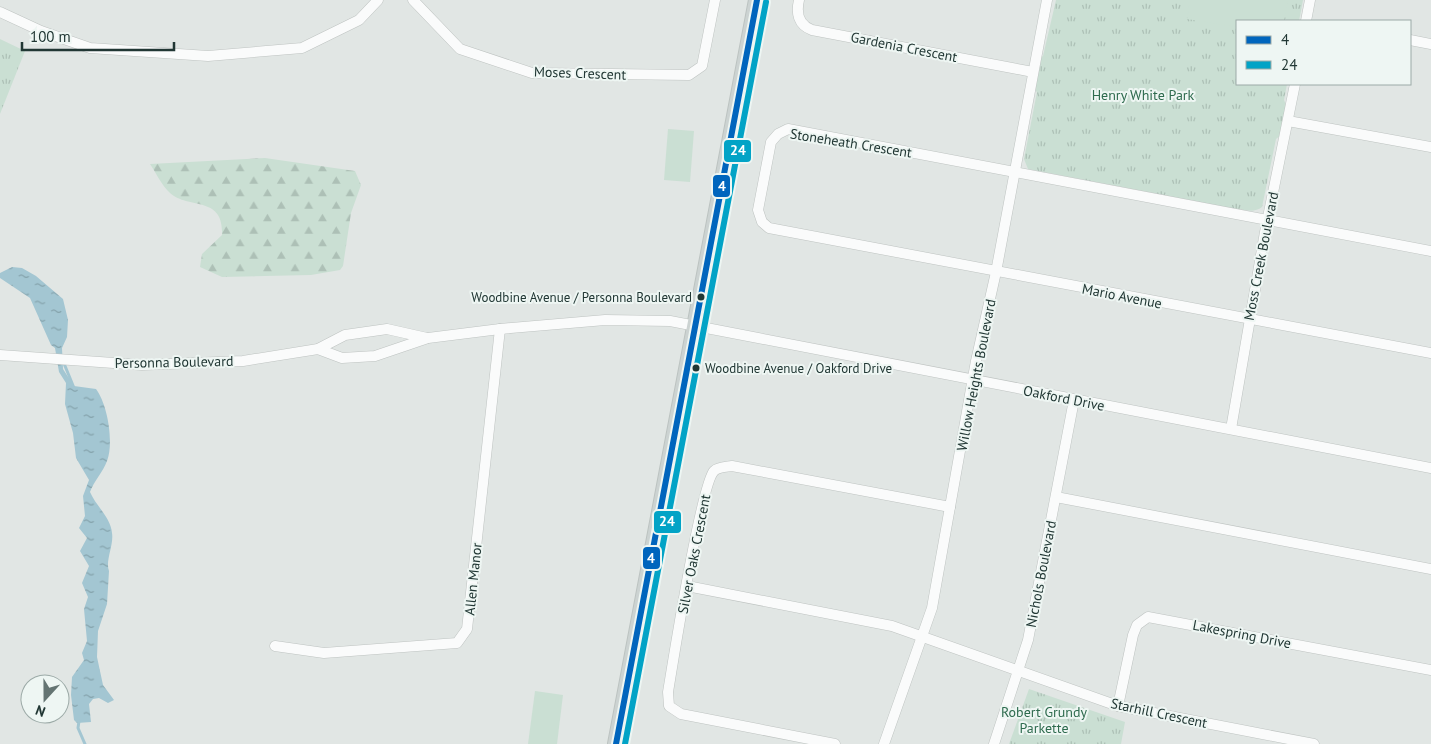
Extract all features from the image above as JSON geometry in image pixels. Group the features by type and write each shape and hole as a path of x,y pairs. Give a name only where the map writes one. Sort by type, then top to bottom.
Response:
{"main road":[{"path":"616,744 697,325 757,0"}],"street":[{"path":"0,12 41,31 90,48 208,56 302,48 359,20 378,0"},
{"name":"Moses Crescent","path":"413,0 460,49 532,73 689,75 702,66 715,0"},
{"name":"Gardenia Crescent","path":"799,0 798,16 806,28 812,30 1033,72"},
{"name":"Willow Heights Boulevard","path":"884,744 924,636 932,608 973,380 996,272 1047,0"},
{"path":"1307,20 1310,0"},
{"path":"1411,40 1431,44"},
{"name":"Moss Creek Boulevard","path":"1231,429 1249,320 1295,85"},
{"path":"1288,120 1431,147"},
{"name":"Stoneheath Crescent","path":"996,272 769,228 762,222 758,210 771,142 778,134 788,130 1431,251"},
{"name":"Mario Avenue","path":"996,272 1431,354"},
{"name":"Personna Boulevard","path":"318,349 342,358 375,356 428,338 500,329 605,320 670,321 697,325"},
{"name":"Oakford Drive","path":"697,325 1074,400 1431,468"},
{"name":"Personna Boulevard","path":"0,355 142,366 243,361 318,349 345,335 387,329 428,338"},
{"name":"Allen Manor","path":"275,646 324,653 457,643 467,629 500,329"},
{"name":"Nichols Boulevard","path":"994,744 1020,671 1031,630 1074,400"},
{"name":"Silver Oaks Crescent","path":"835,744 681,714 669,706 668,692 687,586 705,493 713,472 732,466 950,507"},
{"path":"1056,497 1431,569"},
{"name":"Starhill Crescent","path":"687,586 877,622 924,636 1118,706 1314,744"},
{"name":"Lakespring Drive","path":"1118,706 1133,635 1137,625 1148,617 1431,670"}],"green space":[{"name":"Henry White Park","path":"1056,0 1303,0 1299,20 1236,20 1236,85 1287,85 1284,100 1286,105 1281,135 1276,139 1262,207 1251,211 1243,210 1028,169 1024,159 1037,92 1034,89 1039,58 1043,56"},
{"path":"1190,0 1288,0 1284,20 1236,20 1236,27 1187,19"},
{"path":"0,39 25,51 0,114"},
{"path":"668,129 694,131 690,182 664,180"},
{"path":"265,158 355,171 361,185 351,213 343,266 340,270 311,275 222,277 200,267 202,254 222,235 221,222 217,214 204,205 186,201 170,193 150,164"},
{"name":"Robert Grundy Parkette","path":"1029,689 1125,722 1121,744 1009,744"},
{"path":"535,691 563,695 557,744 528,744"}],"water":[{"path":"12,267 22,268 36,276 63,299 68,320 67,337 62,348 63,369 74,386 96,389 104,404 109,424 110,444 107,461 90,492 109,522 112,533 108,563 107,604 98,631 97,657 103,685 114,700 108,703 99,698 93,699 89,704 91,722 77,723 74,720 71,695 72,677 84,660 82,653 87,641 84,609 88,597 82,583 89,566 80,551 87,538 79,528 85,516 83,496 89,480 76,458 73,433 65,404 66,383 59,372 55,348 51,345 30,298 0,278 0,273"}],"waterway":[{"path":"63,361 74,388"},
{"path":"79,721 78,728 85,744"}],"transit line":[{"name":"4","path":"616,744 757,0"},
{"name":"24","path":"625,744 766,2"}],"place":[{"name":"Woodbine Avenue / Personna Boulevard","path":"701,297"},
{"name":"Woodbine Avenue / Oakford Drive","path":"696,368"}]}
